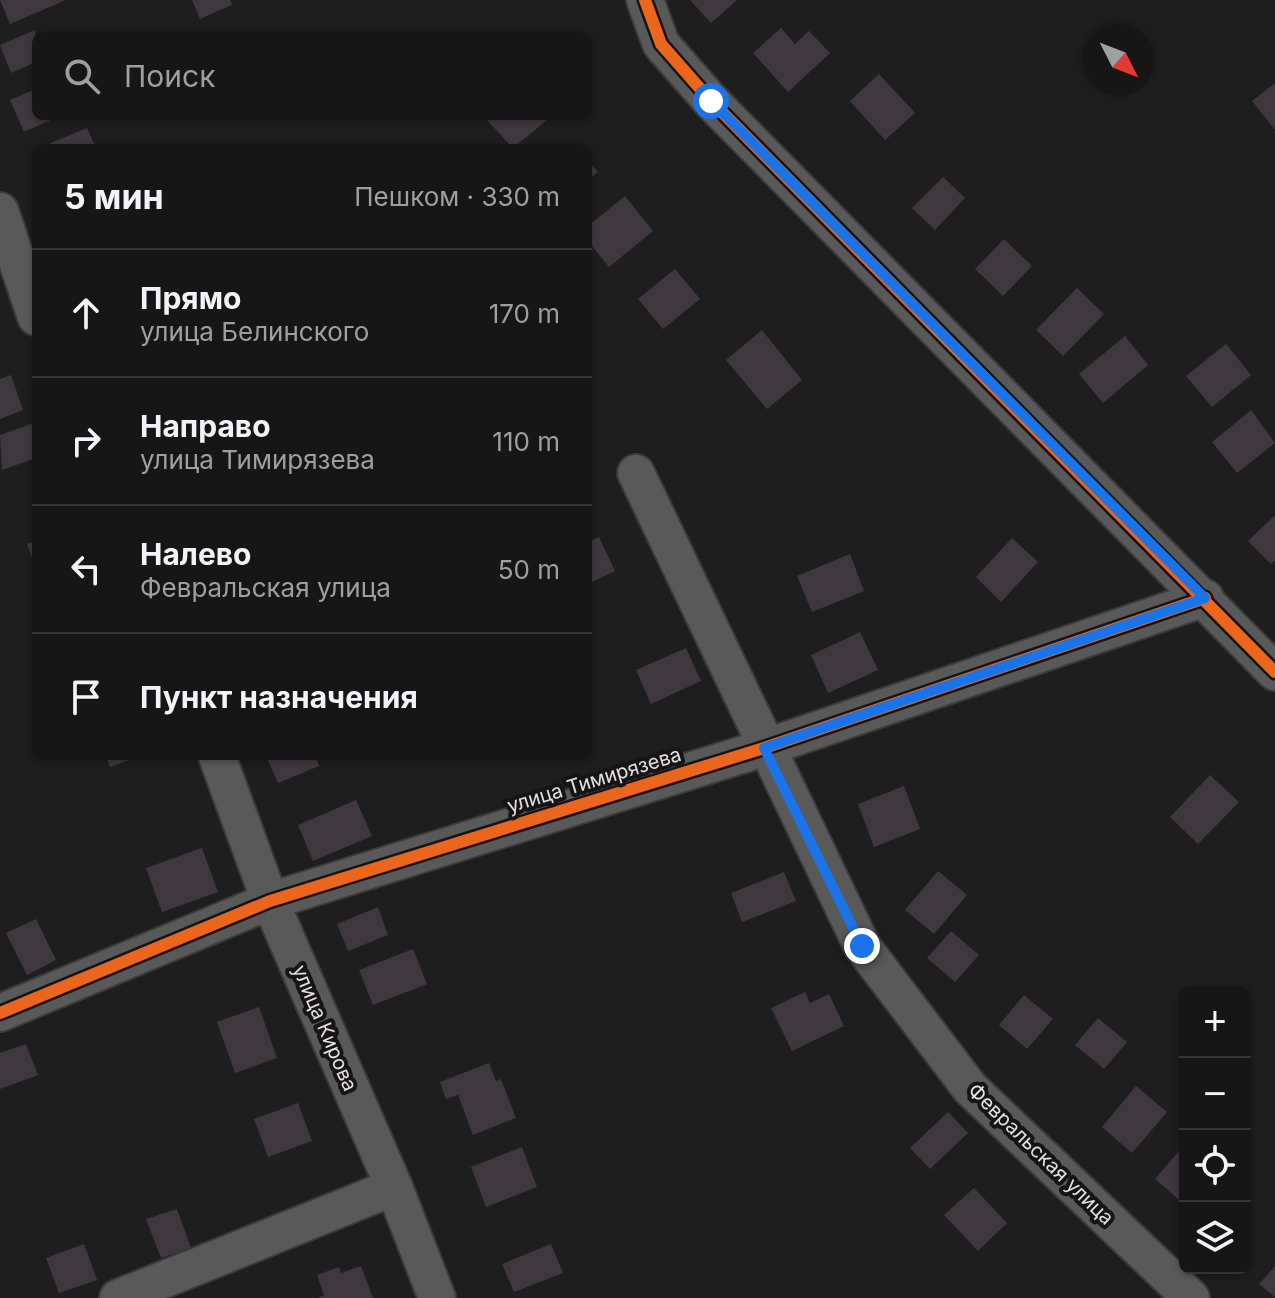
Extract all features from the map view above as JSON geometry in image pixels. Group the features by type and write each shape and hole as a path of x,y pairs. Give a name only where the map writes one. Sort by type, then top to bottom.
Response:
{"street":[{"path":"645,0 661,44 711,101 1275,672"},
{"path":"0,211 32,305"},
{"name":"Февральская улица","path":"636,473 764,748 862,946 970,1088 1191,1298"},
{"name":"улица Тимирязева","path":"0,1013 270,901 764,748 1205,598"},
{"name":"улица Кирова","path":"218,760 270,901 394,1187 437,1298"},
{"path":"118,1298 394,1187"}],"building":[{"path":"0,0 66,0 10,24"},
{"path":"192,0 230,0 232,5 200,19"},
{"path":"690,0 737,0 711,23"},
{"path":"781,28 795,44 809,31 830,53 788,92 753,53"},
{"path":"35,30 32,32 32,64 11,73 0,45"},
{"path":"879,74 915,113 885,140 850,101"},
{"path":"1275,83 1275,130 1252,101"},
{"path":"32,91 32,120 51,120 24,132 10,100"},
{"path":"487,120 547,120 518,144 509,144"},
{"path":"87,128 94,144 49,144"},
{"path":"943,177 965,198 935,230 912,208"},
{"path":"625,196 653,231 609,267 592,246 592,223"},
{"path":"1004,239 1032,266 1003,296 975,269"},
{"path":"675,269 700,299 663,329 638,299"},
{"path":"1077,288 1104,314 1063,356 1036,330"},
{"path":"762,330 802,380 767,409 726,360"},
{"path":"1125,336 1148,365 1103,403 1079,374"},
{"path":"1226,344 1251,375 1212,407 1186,376"},
{"path":"11,375 23,410 0,419 0,379"},
{"path":"1251,410 1275,443 1237,473 1212,442"},
{"path":"32,424 32,459 2,470 0,435"},
{"path":"1275,515 1275,560 1271,564 1248,541"},
{"path":"599,537 615,571 592,582 592,540"},
{"path":"1012,538 1038,562 1001,602 976,577"},
{"path":"850,554 864,591 812,612 797,576"},
{"path":"860,632 878,670 828,693 811,655"},
{"path":"686,648 701,681 651,704 636,670"},
{"path":"107,760 130,760 110,767"},
{"path":"268,760 317,760 319,766 278,783"},
{"path":"1210,775 1239,802 1198,844 1170,817"},
{"path":"904,786 920,829 874,847 858,804"},
{"path":"356,800 372,836 313,861 298,825"},
{"path":"202,848 218,892 162,912 146,868"},
{"path":"938,871 967,895 934,934 905,910"},
{"path":"784,872 796,901 742,922 731,893"},
{"path":"378,907 388,935 348,951 337,924"},
{"path":"36,919 56,960 27,975 6,933"},
{"path":"951,931 979,955 955,982 927,958"},
{"path":"413,949 427,984 373,1005 359,970"},
{"path":"805,992 810,1003 829,994 844,1026 792,1051 771,1008"},
{"path":"1024,995 1053,1019 1027,1049 999,1025"},
{"path":"259,1007 277,1058 235,1073 217,1022"},
{"path":"1098,1018 1127,1042 1104,1069 1075,1045"},
{"path":"26,1044 38,1075 0,1089 0,1053"},
{"path":"489,1063 496,1081 501,1079 516,1118 473,1135 458,1095 446,1099 440,1082"},
{"path":"1136,1086 1167,1112 1132,1153 1102,1127"},
{"path":"298,1103 312,1141 268,1157 254,1119"},
{"path":"948,1112 968,1133 930,1169 910,1148"},
{"path":"522,1147 537,1187 486,1207 471,1167"},
{"path":"1179,1151 1179,1200 1155,1179"},
{"path":"974,1188 1007,1223 978,1251 944,1215"},
{"path":"177,1209 191,1248 161,1258 146,1219"},
{"path":"84,1244 97,1280 59,1293 46,1258"},
{"path":"551,1244 563,1273 514,1292 502,1264"},
{"path":"361,1266 373,1298 318,1298 324,1295 317,1275 339,1267 341,1273"},
{"path":"1275,1266 1275,1297 1259,1284"}],"cycle path":[{"path":"645,0 661,44 711,101 1275,672"},
{"path":"0,1013 270,901 764,748 1205,598"}],"route":[{"path":"711,101 1205,598 764,748 862,946"}]}
